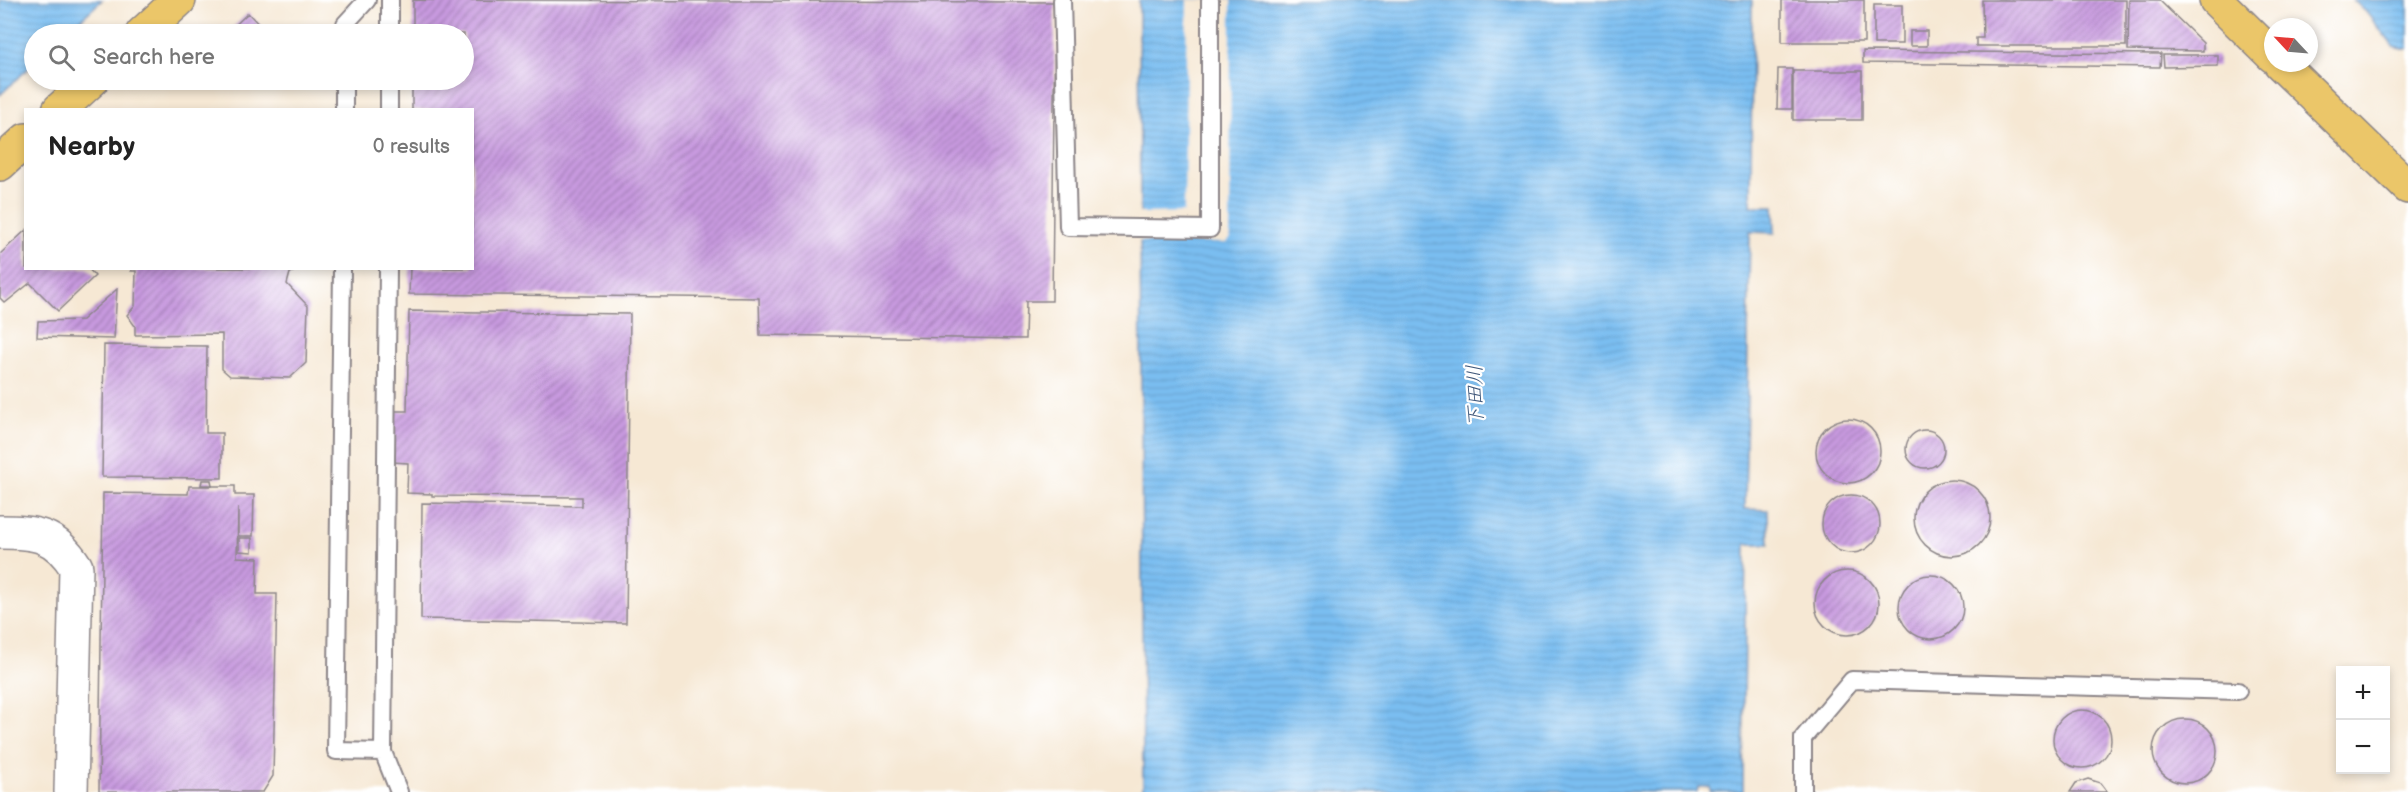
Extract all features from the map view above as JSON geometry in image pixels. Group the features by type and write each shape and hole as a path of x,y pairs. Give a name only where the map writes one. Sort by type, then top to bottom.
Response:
{"main road":[{"path":"153,24 179,0"},
{"path":"2216,0 2264,47"},
{"path":"2289,72 2408,187"},
{"path":"61,108 81,90"},
{"path":"0,164 24,143"}],"street":[{"path":"0,532 32,532 67,553 76,567 71,792"}],"lane":[{"path":"345,24 366,0"},
{"path":"390,0 390,24"},
{"path":"1062,0 1068,227 1210,229 1210,0"},
{"path":"344,90 344,108"},
{"path":"389,90 389,108"},
{"path":"342,270 336,751 383,752"},
{"path":"388,270 383,752 399,792"},
{"path":"1803,792 1803,738 1852,680 2238,691"}],"water":[{"path":"0,0 102,0 76,24 24,24 24,72 0,95"},
{"name":"下田川","path":"1139,0 1752,0 1751,206 1774,206 1775,233 1750,232 1745,509 1768,510 1769,544 1746,544 1743,792 1710,792 1710,787 1698,787 1697,792 1143,792"},
{"path":"2353,0 2408,0 2408,49 2393,46 2366,12"}],"pier":[{"path":"1187,0 1231,0 1230,238 1226,243 1137,241 1137,213 1184,212"}],"building":[{"path":"413,0 1055,2 1052,301 1026,301 1025,339 760,335 759,298 409,294 410,270 474,270 474,108 412,108 412,90 474,90 474,24 413,24"},
{"path":"1782,0 1864,0 1864,42 1782,42"},
{"path":"1982,0 2126,0 2126,46 1976,46 1976,38 1983,38"},
{"path":"2129,0 2159,0 2203,43 2203,51 2128,50"},
{"path":"1874,5 1902,5 1902,44 1874,44"},
{"path":"248,13 258,24 236,24"},
{"path":"1910,31 1927,31 1927,46 1910,46"},
{"path":"1863,51 2161,54 2160,67 1863,63"},
{"path":"2163,55 2218,55 2218,66 2164,67"},
{"path":"1778,69 1792,69 1792,109 1777,109"},
{"path":"1793,71 1862,71 1862,120 1793,120"},
{"path":"24,232 24,270 90,270 95,276 58,311 30,283 5,303 0,298 0,254"},
{"path":"297,270 290,273 287,284 308,306 306,363 290,378 230,376 222,369 222,334 135,335 135,326 127,315 135,306 136,271 131,271"},
{"path":"117,289 114,339 37,337 38,321 82,320"},
{"path":"409,311 630,314 626,623 421,619 422,503 582,506 582,497 432,496 432,494 407,493 408,463 392,462 393,411 407,411"},
{"path":"104,345 207,346 206,433 222,433 222,478 102,477"},
{"path":"1848,419 1866,425 1874,433 1880,451 1874,469 1866,477 1848,483 1830,477 1822,469 1816,451 1822,433 1830,425"},
{"path":"1925,430 1932,431 1938,436 1943,442 1943,456 1938,462 1932,467 1925,468 1918,467 1912,462 1907,456 1906,449 1907,442 1912,436 1918,431"},
{"path":"202,480 211,480 212,485 201,485"},
{"path":"1952,480 1966,483 1979,491 1987,504 1990,518 1987,532 1979,545 1966,553 1952,556 1938,553 1925,545 1917,532 1914,518 1917,504 1925,491 1938,483"},
{"path":"189,486 235,486 235,495 254,495 253,536 238,536 238,508 237,557 258,558 257,594 277,594 273,776 263,792 99,792 103,493 188,494"},
{"path":"1851,495 1862,497 1872,503 1878,513 1880,524 1878,535 1872,545 1862,551 1851,553 1840,551 1830,545 1824,535 1822,524 1824,513 1830,503 1840,497"},
{"path":"239,538 252,538 252,552 239,551"},
{"path":"1847,571 1865,577 1873,585 1879,603 1873,621 1865,629 1847,635 1829,629 1821,621 1815,603 1821,585 1829,577"},
{"path":"1931,575 1949,581 1957,589 1963,607 1957,625 1949,633 1931,639 1913,633 1905,625 1899,607 1905,589 1913,581"},
{"path":"2082,710 2093,712 2103,718 2109,728 2111,739 2109,750 2103,760 2093,766 2082,768 2071,766 2061,760 2055,750 2053,739 2055,728 2061,718 2071,712"},
{"path":"2185,719 2203,725 2211,733 2217,751 2211,769 2203,777 2185,783 2167,777 2159,769 2153,751 2159,733 2167,725"},
{"path":"2088,779 2100,783 2107,792 2070,792 2076,783"}]}
